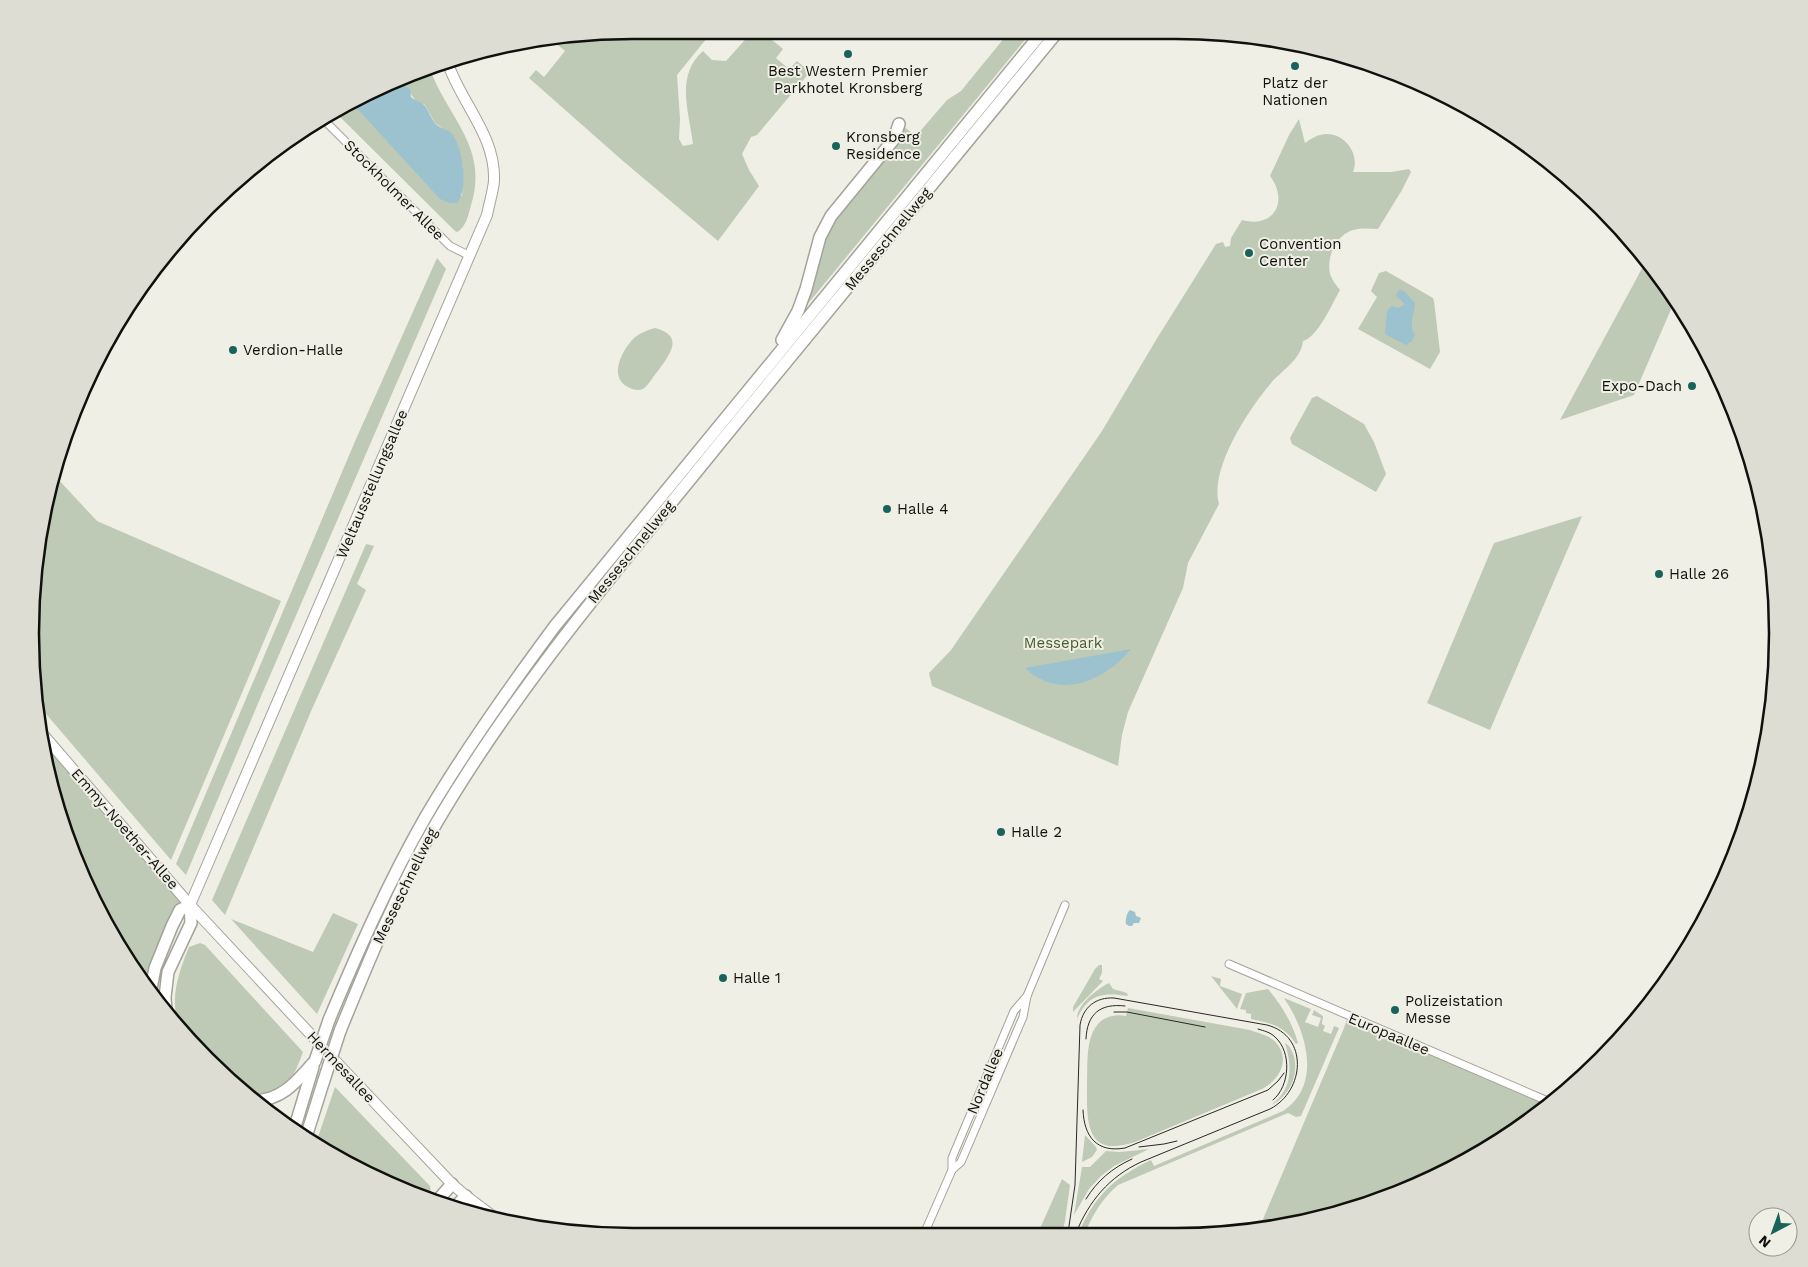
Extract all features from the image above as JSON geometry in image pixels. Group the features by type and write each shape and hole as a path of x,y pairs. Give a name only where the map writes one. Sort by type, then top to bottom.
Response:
{"highway":[{"name":"Messeschnellweg","path":"296,1123 312,1065 367,931 426,817 490,715 561,619 1037,39"},
{"name":"Messeschnellweg","path":"308,1131 340,1031 375,945 406,878 470,767 506,714 635,547 1052,39"},
{"path":"766,368 798,311 820,237 831,216 894,139 899,124"},
{"path":"152,982 155,968 172,926 180,910 190,905 191,923 168,972 165,1000"},
{"path":"265,1100 284,1093 312,1065"},
{"path":"441,1197 452,1184"},
{"path":"460,1202 466,1196"}],"main road":[{"name":"Weltausstellungsallee","path":"190,905 487,215 494,181 491,152 484,134 449,68"},
{"name":"Emmy-Noether-Allee","path":"49,741 190,905"},
{"name":"Hermesallee","path":"190,905 452,1184 483,1209"}],"street":[{"name":"Stockholmer Allee","path":"327,124 450,246 470,256"},
{"name":"Nordallee","path":"952,1170 961,1162 1023,1017 1027,996 1066,905"},
{"name":"Europaallee","path":"1230,964 1544,1099"},
{"name":"Nordallee","path":"927,1228 952,1170 952,1158 1014,1012 1027,996"}],"green space":[{"path":"706,39 677,75 680,119 679,139 683,146 693,144 687,107 686,83 694,61 703,51 712,60 726,61 746,39 770,39 783,49 776,58 789,69 797,61 810,72 757,135 751,137 742,154 759,186 718,241 529,78 536,70 544,77 565,51 557,44 595,40"},
{"path":"1003,39 1026,39 806,306 823,241 833,219 903,126 916,136 947,100 961,91"},
{"path":"432,74 471,151 475,168 475,188 467,219 457,232 339,116 357,107 462,196 463,166 452,134 435,123 425,105 415,100 404,85"},
{"name":"Messepark","path":"1299,119 1305,143 1315,137 1327,134 1334,135 1345,142 1350,147 1355,159 1353,172 1391,172 1409,169 1411,172 1378,229 1351,231 1339,239 1335,245 1329,267 1330,274 1340,290 1319,327 1309,338 1303,341 1299,354 1262,394 1233,440 1220,474 1217,490 1219,504 1188,563 1183,588 1128,712 1122,735 1118,766 932,686 929,673 951,650 1102,431 1216,244 1223,242 1225,247 1230,246 1231,238 1242,220 1253,222 1263,220 1270,217 1275,211 1278,195 1276,185 1270,176 1289,135"},
{"path":"437,258 446,269 262,694 186,875 176,864 356,439"},
{"path":"1643,267 1672,307 1634,395 1560,420"},
{"path":"1386,271 1433,298 1440,352 1430,369 1358,329 1377,297 1371,291 1379,273"},
{"path":"655,328 664,331 670,336 672,346 670,352 658,371 643,389 632,389 622,383 619,377 619,363 625,349 634,338"},
{"path":"1317,396 1364,424 1374,442 1386,474 1376,492 1292,444 1290,438 1312,398"},
{"path":"59,480 97,521 281,601 171,860 44,712 40,672 40,595 50,517"},
{"path":"1582,516 1490,730 1427,703 1494,543"},
{"path":"366,544 374,546 357,584 366,590 312,709 225,915 212,900"},
{"path":"49,741 190,905 180,910 153,984 118,931 84,861 70,825"},
{"path":"333,913 358,924 317,1014 231,919 313,952"},
{"path":"200,943 205,945 303,1052 295,1072 284,1085 269,1092 257,1094 213,1054 177,1014 175,1000 178,979 189,947"},
{"path":"1099,965 1102,965 1102,973 1099,979 1103,981 1073,1012 1073,1007"},
{"path":"1211,976 1221,979 1220,986 1242,994 1237,1009"},
{"path":"1109,983 1113,989 1127,993 1128,996 1111,994 1097,997 1086,1004 1077,1019 1080,1008 1084,1003 1099,989"},
{"path":"1268,989 1286,1014 1298,1043 1296,1044 1282,1029 1251,1019 1251,1014 1246,1013 1246,1010 1240,1009 1246,993"},
{"path":"1284,998 1311,1009 1305,1022 1318,1027 1321,1018 1312,1015 1314,1010 1323,1016 1322,1024 1325,1026 1323,1031 1331,1034 1334,1026 1339,1028 1301,1116 1296,1117 1288,1113 1118,1185 1098,1207 1087,1228 1081,1228 1092,1208 1107,1189 1138,1166 1151,1160 1154,1166 1283,1111 1295,1100 1303,1087 1307,1072 1307,1057 1304,1041 1292,1011"},
{"path":"1128,1008 1250,1030 1264,1035 1278,1045 1282,1052 1282,1066 1275,1079 1262,1089 1135,1142 1118,1146 1106,1145 1097,1141 1092,1133 1089,1122 1087,1110 1087,1060 1089,1045 1094,1030 1101,1021 1111,1016 1126,1016"},
{"path":"1348,1016 1544,1099 1472,1149 1402,1183 1366,1197 1328,1208 1262,1221"},
{"path":"1285,1043 1290,1047 1294,1056 1294,1078 1288,1091 1272,1105 1281,1096 1288,1082 1290,1069"},
{"path":"335,1087 430,1186 431,1193 370,1167 318,1137"},
{"path":"1085,1135 1097,1150 1092,1157 1082,1162"},
{"path":"1149,1149 1114,1166 1101,1176 1089,1189 1074,1215 1082,1167 1090,1167 1106,1151 1120,1152"},
{"path":"1062,1179 1070,1185 1063,1228 1040,1228"}],"water":[{"path":"404,85 410,89 411,97 423,104 435,123 453,135 462,159 463,189 457,203 449,203 440,199 356,107"},
{"path":"1401,290 1415,303 1412,327 1415,335 1412,341 1406,345 1385,334 1387,311 1392,306 1398,308 1404,305 1396,296 1398,291"},
{"path":"1131,649 1108,670 1095,678 1081,683 1067,685 1053,683 1038,678 1025,668"},
{"path":"1130,910 1141,918 1139,923 1134,923 1132,926 1126,924 1127,914"}],"tram line":[{"path":"1069,1228 1075,1185 1080,1025 1084,1013 1091,1004 1102,999 1114,998 1267,1025 1281,1031 1290,1040 1296,1052 1296,1077 1282,1101 1270,1109 1130,1168 1101,1191 1078,1228"},
{"path":"1086,1039 1089,1023 1096,1012 1108,1006 1125,1006"},
{"path":"1114,1012 1127,1012 1205,1027"},
{"path":"1258,1029 1275,1037 1284,1051 1286,1060 1286,1078 1279,1094 1273,1100"},
{"path":"1083,1110 1086,1128 1094,1141 1107,1148 1125,1148 1268,1090 1284,1073"},
{"path":"1139,1147 1177,1141"},
{"path":"1086,1199 1095,1186 1106,1176 1132,1159"}],"place":[{"name":"Best Western Premier Parkhotel Kronsberg","path":"848,54"},
{"name":"Platz der Nationen","path":"1295,66"},
{"name":"Kronsberg Residence","path":"836,146"},
{"name":"Convention Center","path":"1249,253"},
{"name":"Verdion-Halle","path":"233,350"},
{"name":"Expo-Dach","path":"1692,386"},
{"name":"Halle 4","path":"887,509"},
{"name":"Halle 26","path":"1659,574"},
{"name":"Halle 2","path":"1001,832"},
{"name":"Halle 1","path":"723,978"},
{"name":"Polizeistation Messe","path":"1395,1010"}]}
